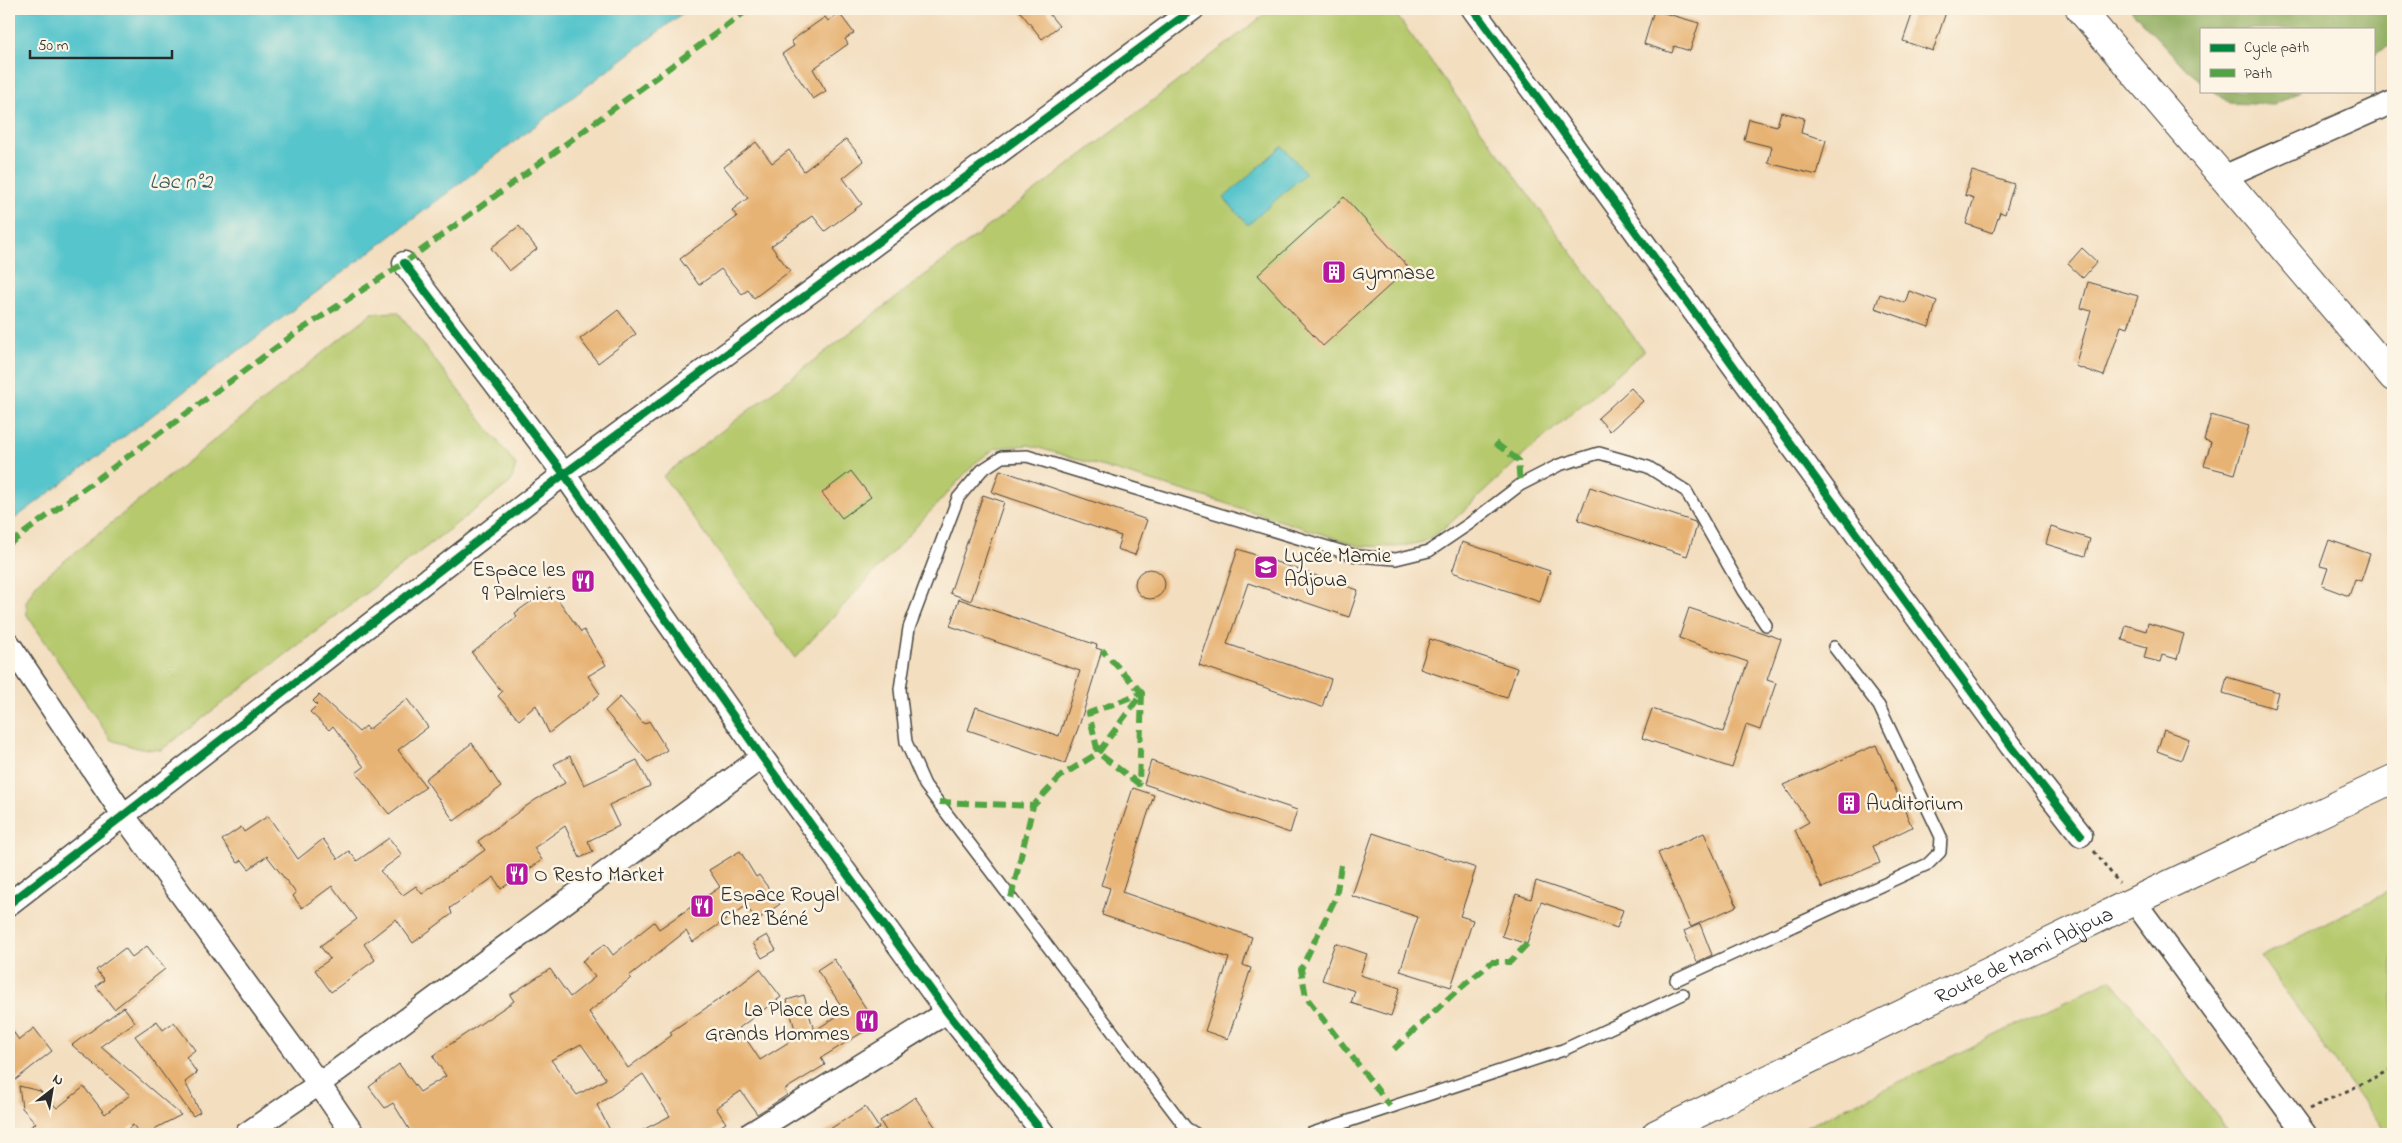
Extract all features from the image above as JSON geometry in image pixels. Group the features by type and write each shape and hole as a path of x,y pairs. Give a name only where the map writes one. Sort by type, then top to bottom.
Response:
{"street":[{"path":"9,904 564,474 1192,9"},
{"path":"1473,9 2011,746 2081,835"},
{"path":"2080,9 2393,377"},
{"path":"2223,177 2393,102"},
{"path":"404,263 564,474 762,757 947,1012 1044,1134"},
{"path":"9,644 124,816 319,1084 353,1134"},
{"path":"246,1134 319,1084 762,757"},
{"name":"Route de Mami Adjoua","path":"1656,1134 2134,901 2393,778"},
{"path":"2134,901 2299,1126"},
{"path":"750,1134 947,1012"}],"lane":[{"path":"1196,1134 1186,1128 925,785 906,742 900,689 909,628 958,498 982,470 1002,457 1027,456 1357,556 1396,559 1429,551 1470,524 1520,485 1559,465 1599,453 1648,467 1686,491 1743,591 1766,625"},
{"path":"1676,980 1928,864 1940,852 1942,837 1879,706 1834,647"},
{"path":"1310,1134 1563,1050 1683,994"}],"path":[{"path":"2081,835 2134,901"},
{"path":"2299,1126 2393,1069"}],"green space":[{"path":"1272,9 1392,9 1644,351 1518,460 1445,528 1423,542 1397,547 1360,546 1202,496 1029,445 996,448 975,463 795,658 663,476"},
{"path":"2130,9 2393,9 2393,44 2374,54 2374,28 2200,28 2200,80 2187,70"},
{"path":"2215,92 2299,92 2274,105 2229,103"},
{"path":"398,312 516,465 511,482 161,750 137,748 111,740 27,615 26,602 37,583 372,313"},
{"path":"2393,889 2393,1134 2386,1134 2261,957"},
{"path":"2111,979 2231,1134 1792,1134"}],"water":[{"name":"Lac n°2","path":"9,9 688,9 374,249 9,523"},
{"path":"1282,146 1306,173 1248,225 1224,198"}],"building":[{"path":"1018,9 1045,9 1059,26 1042,39"},
{"path":"1914,9 1947,9 1933,51 1903,41"},
{"path":"1654,10 1699,23 1690,51 1674,46 1672,53 1644,44"},
{"path":"839,13 854,33 845,39 848,44 813,69 826,91 813,99 782,54 794,46 791,41 825,17 828,21"},
{"path":"1781,112 1804,118 1801,133 1826,140 1817,175 1768,163 1772,147 1744,140 1749,119 1777,126"},
{"path":"846,139 864,161 843,178 862,204 825,231 813,216 771,246 790,271 754,298 748,290 742,294 721,269 699,285 680,259 737,217 732,210 748,198 724,167 756,142 772,163 789,150 804,171"},
{"path":"1972,171 2014,184 2005,214 2000,212 1993,233 1966,224 1974,198 1965,195"},
{"name":"Gymnase","path":"1344,197 1409,268 1323,346 1258,275"},
{"path":"519,226 537,249 509,271 491,248"},
{"path":"2082,248 2097,262 2083,278 2068,264"},
{"path":"2088,282 2138,296 2128,328 2121,326 2104,376 2075,366 2091,311 2081,308"},
{"path":"1909,291 1937,301 1929,327 1875,308 1880,294 1905,303"},
{"path":"618,310 636,334 598,363 580,339"},
{"path":"1631,388 1643,401 1610,431 1598,418"},
{"path":"2211,415 2249,426 2235,474 2204,466 2211,442 2204,440"},
{"path":"1000,470 1147,520 1135,555 1117,549 1121,536 992,492"},
{"path":"851,471 871,497 842,518 822,493"},
{"path":"1590,487 1695,522 1697,526 1687,556 1578,520"},
{"path":"983,495 1004,502 971,601 950,593"},
{"path":"2051,527 2090,539 2085,556 2046,544"},
{"path":"2329,540 2370,554 2361,581 2355,579 2349,596 2322,586 2328,568 2320,566"},
{"path":"1462,542 1550,571 1540,602 1452,572"},
{"path":"1238,549 1358,590 1349,617 1248,583 1227,644 1331,679 1322,707 1199,665"},
{"path":"1150,569 1161,573 1165,584 1161,595 1150,599 1139,595 1135,584 1139,573"},
{"path":"550,588 581,632 584,630 606,665 588,676 600,694 549,733 536,705 519,720 498,696 502,692 472,653 517,617 515,613"},
{"path":"959,599 1097,645 1096,648 1102,650 1080,723 1065,763 968,730 976,707 1059,736 1080,671 950,626"},
{"path":"1689,608 1781,639 1767,680 1776,683 1760,730 1746,725 1732,768 1642,738 1652,709 1723,732 1748,662 1679,638"},
{"path":"2148,623 2184,634 2177,659 2162,655 2160,662 2144,658 2147,647 2122,640 2126,625 2146,631"},
{"path":"1430,639 1517,668 1507,698 1420,669"},
{"path":"2227,677 2278,692 2274,708 2223,693"},
{"path":"319,695 359,732 366,726 368,730 407,699 428,727 398,750 426,787 389,814 356,773 364,767 333,726 329,730 310,712 317,705 313,701"},
{"path":"620,697 644,724 649,721 667,750 648,762 605,711"},
{"path":"2164,730 2189,739 2181,760 2157,751"},
{"path":"472,743 501,787 454,821 425,779"},
{"name":"Auditorium","path":"1876,745 1912,827 1873,846 1880,863 1822,888 1795,830 1809,822 1783,785"},
{"path":"570,756 584,785 637,760 650,786 609,805 619,826 588,841 593,852 580,858 565,826 534,848 542,860 501,889 494,877 450,908 452,914 413,943 396,919 364,944 375,960 331,992 315,970 330,959 320,946 357,919 332,886 302,908 293,896 296,893 267,856 249,869 242,860 238,863 222,840 241,827 244,832 268,816 298,859 323,839 338,859 349,851 357,861 389,838 402,855 380,871 403,895 416,886 422,894 485,850 478,841 535,800 565,783 554,764"},
{"path":"1151,761 1297,810 1290,833 1144,784"},
{"path":"1133,788 1154,795 1122,892 1252,937 1243,965 1251,968 1228,1039 1205,1031 1229,958 1102,915 1110,888 1101,885"},
{"path":"1373,833 1476,868 1460,916 1473,920 1451,987 1400,971 1418,917 1352,896"},
{"path":"1704,833 1737,906 1691,927 1658,853"},
{"path":"740,851 756,877 759,875 780,904 757,920 746,906 693,942 686,931 629,976 631,978 589,1012 628,1068 672,1035 670,1032 736,988 760,969 781,997 739,1028 760,1060 797,1037 787,1000 804,995 814,1031 845,1011 817,970 834,959 876,1024 821,1058 825,1065 784,1090 787,1095 767,1108 757,1114 741,1091 716,1108 726,1123 709,1134 635,1134 670,1116 643,1074 597,1105 612,1134 412,1134 393,1103 385,1108 369,1087 399,1064 420,1092 446,1076 433,1056 514,1001 510,995 550,969 570,997 595,977 582,961 605,944 613,955 654,922 659,929 720,887 709,870","holes":["581,1044 606,1079 577,1095 551,1060"]},
{"path":"1536,881 1623,910 1617,928 1541,902 1527,944 1502,936 1516,894 1531,899"},
{"path":"1700,924 1712,955 1697,962 1684,931"},
{"path":"767,935 776,950 762,958 753,943"},
{"path":"1335,943 1367,954 1360,975 1400,988 1391,1016 1351,1003 1355,991 1322,980"},
{"path":"147,946 165,969 114,1009 96,986 104,980 96,970 125,948 132,957"},
{"path":"124,1007 135,1022 101,1046 181,1115 154,1129 158,1134 140,1134 133,1125 121,1134 21,1134 36,1123 22,1108 19,1086 40,1091 57,1108 84,1087 105,1114 130,1095 72,1045"},
{"path":"157,1021 163,1030 174,1022 195,1050 186,1057 197,1073 185,1082 200,1112 193,1116 135,1036"},
{"path":"9,1026 19,1040 34,1028 52,1051 9,1085"},
{"path":"915,1097 940,1134 888,1134 880,1121"},
{"path":"865,1107 879,1128 869,1134 822,1134"}],"marked path":[{"path":"9,544 293,335 404,263 749,9"},
{"path":"1495,443 1518,460 1520,485"},
{"path":"1011,898 1033,806 1061,776 1098,753 1142,693 1102,650"},
{"path":"1142,693 1139,784 1098,753 1089,713 1142,693"},
{"path":"939,802 1033,806"},
{"path":"1341,865 1336,897 1301,969 1306,997 1390,1106"},
{"path":"1394,1049 1452,995 1492,962 1510,962 1527,944"}],"cycle path":[{"path":"9,904 564,474 1193,9"},
{"path":"1473,9 2011,746 2081,835"},
{"path":"404,263 564,474 762,757 947,1012 1044,1134"}],"place":[{"name":"Gymnase","path":"1334,272"},
{"name":"Lycée Mamie Adjoua","path":"1266,567"},
{"name":"Espace les 9 Palmiers","path":"583,581"},
{"name":"Auditorium","path":"1849,803"},
{"name":"O Resto Market","path":"517,874"},
{"name":"Espace Royal Chez Béné","path":"702,906"},
{"name":"La Place des Grands Hommes","path":"867,1021"}]}
